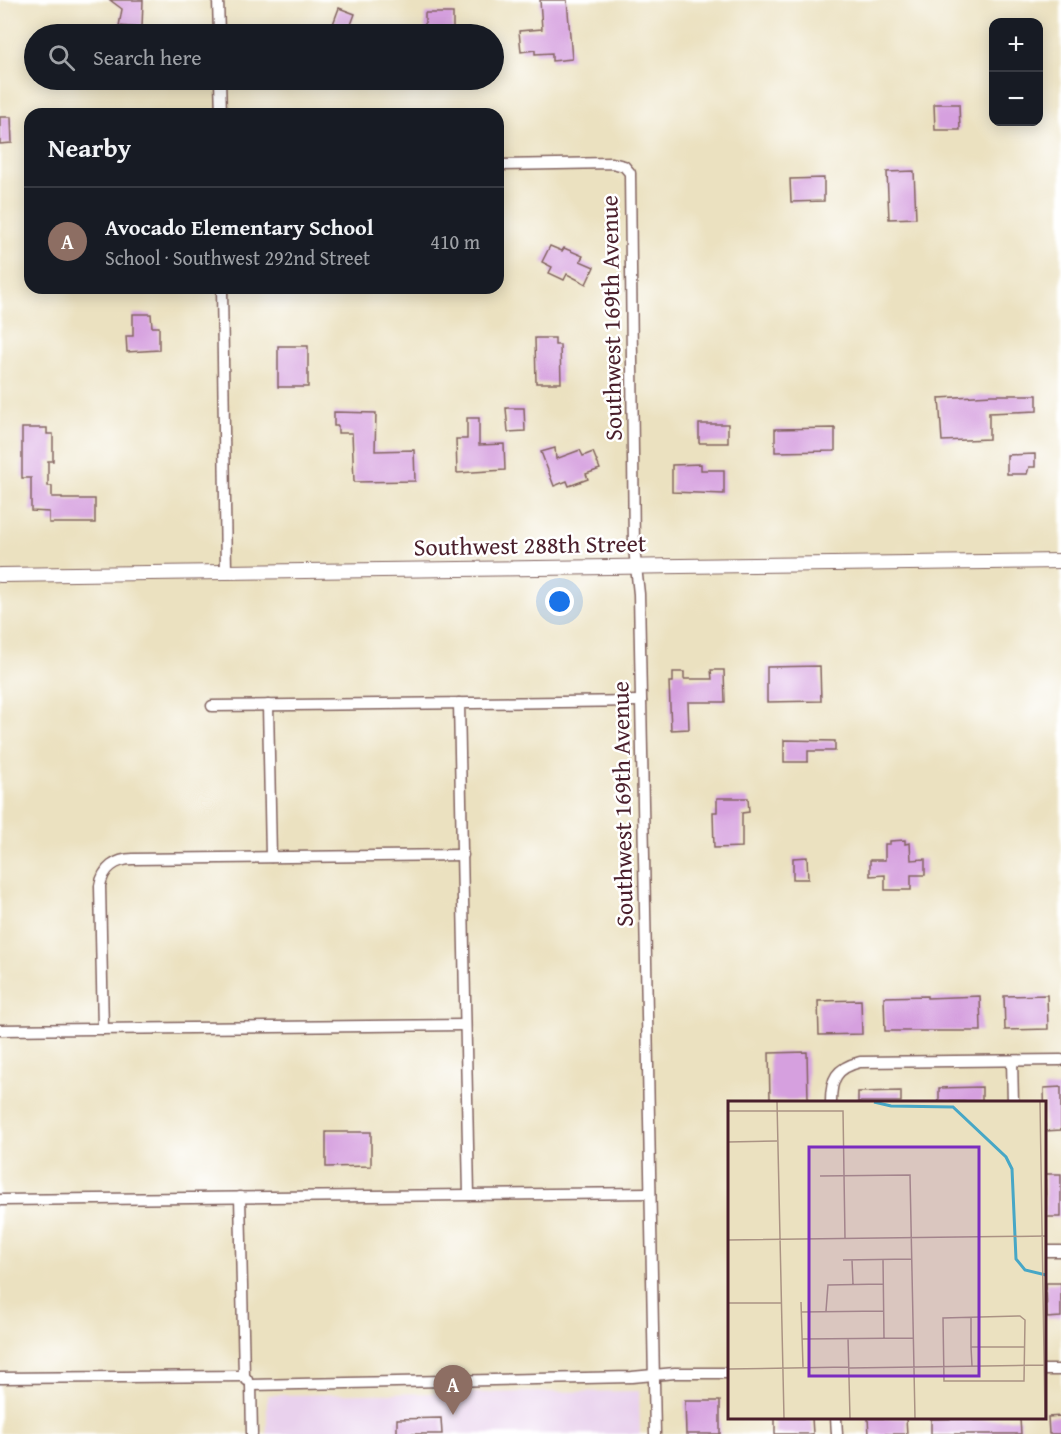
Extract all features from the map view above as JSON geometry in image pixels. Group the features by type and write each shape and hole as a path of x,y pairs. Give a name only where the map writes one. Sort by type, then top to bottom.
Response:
{"street":[{"path":"218,0 219,24"},
{"path":"220,90 220,108"},
{"name":"Southwest 169th Avenue","path":"504,165 612,163 624,166 630,173 655,1434"},
{"path":"222,294 226,572"},
{"name":"Southwest 288th Street","path":"0,575 1061,561"},
{"path":"212,706 641,701"},
{"path":"459,703 469,1195"},
{"path":"268,705 271,857"},
{"path":"103,1029 100,890 102,878 116,862 128,859 462,855"},
{"path":"0,1030 465,1025"},
{"path":"831,1101 834,1078 849,1065 860,1062 1061,1060"},
{"path":"1012,1061 1013,1101"},
{"path":"0,1200 650,1193"},
{"path":"240,1197 252,1434"},
{"path":"0,1378 248,1381 728,1373"},
{"path":"836,1419 837,1434"}],"shaded area":[{"path":"639,1391 640,1434 267,1434 267,1395"}],"building":[{"path":"110,0 143,0 142,24 119,24 122,9"},
{"path":"540,0 567,0 572,59 552,61 552,53 535,54 535,50 521,52 519,31 542,29"},
{"path":"339,8 355,14 351,24 333,24"},
{"path":"425,13 453,13 453,24 425,24"},
{"path":"934,104 959,104 960,130 935,130"},
{"path":"0,117 11,117 12,143 0,144"},
{"path":"914,171 916,218 889,219 887,172"},
{"path":"824,178 824,201 791,202 790,179"},
{"path":"550,246 562,251 564,248 583,256 580,261 594,267 586,284 567,274 564,280 549,273 552,267 542,262"},
{"path":"133,314 151,314 152,327 159,327 159,350 127,352 126,336 133,336"},
{"path":"535,338 555,338 555,345 560,345 561,383 536,383"},
{"path":"278,346 308,346 308,387 278,387"},
{"path":"1037,395 1037,411 989,413 989,439 942,441 939,398"},
{"path":"506,408 524,408 525,431 508,432"},
{"path":"334,412 376,413 375,451 414,450 415,481 354,482 352,433 338,433 338,426 334,426"},
{"path":"467,418 479,418 479,445 504,444 505,470 457,473 456,439 467,439"},
{"path":"699,424 728,424 728,443 699,443"},
{"path":"22,428 47,428 47,434 53,434 53,461 48,461 48,486 52,486 52,497 95,499 95,523 49,523 49,512 31,511 31,478 22,478"},
{"path":"835,428 835,451 775,452 775,429"},
{"path":"555,448 556,459 580,450 583,456 593,452 600,469 586,474 588,479 569,486 567,481 554,486 541,452"},
{"path":"1035,454 1035,467 1029,467 1027,474 1007,474 1007,455"},
{"path":"701,464 701,470 724,470 724,494 672,492 672,465"},
{"path":"820,666 821,701 767,702 767,667"},
{"path":"711,670 724,670 725,702 688,702 689,729 671,730 669,682 673,682 673,672 684,672 684,679 712,679"},
{"path":"784,740 835,741 835,751 808,751 808,762 784,762"},
{"path":"717,798 748,798 749,812 742,813 742,847 714,848 713,812 717,812"},
{"path":"905,840 905,844 910,843 911,860 925,859 925,875 911,875 911,890 885,890 885,875 870,876 870,860 885,860 885,844 890,844 890,841"},
{"path":"807,857 808,879 793,879 793,858"},
{"path":"1047,995 1048,1029 1005,1030 1004,996"},
{"path":"927,996 927,998 980,996 981,1031 885,1031 884,997"},
{"path":"861,1000 862,1034 819,1035 818,1001"},
{"path":"807,1052 808,1100 770,1100 769,1053"},
{"path":"982,1087 982,1101 939,1101 939,1088"},
{"path":"1061,1087 1061,1130 1046,1131 1044,1088"},
{"path":"901,1091 901,1101 858,1101 858,1092"},
{"path":"326,1132 371,1132 371,1166 326,1167"},
{"path":"1046,1174 1061,1174 1061,1217 1046,1217"},
{"path":"1046,1283 1061,1283 1061,1317 1047,1318"},
{"path":"685,1401 720,1401 720,1434 686,1434"},
{"path":"1061,1416 1061,1434 1049,1434 1048,1417"},
{"path":"441,1418 442,1434 397,1434 397,1419"},
{"path":"775,1419 812,1419 813,1434 775,1434"},
{"path":"868,1419 906,1419 907,1434 869,1434"},
{"path":"931,1419 1020,1419 1021,1434 931,1434"}],"place":[{"name":"Avocado Elementary School","path":"453,1415"}]}
